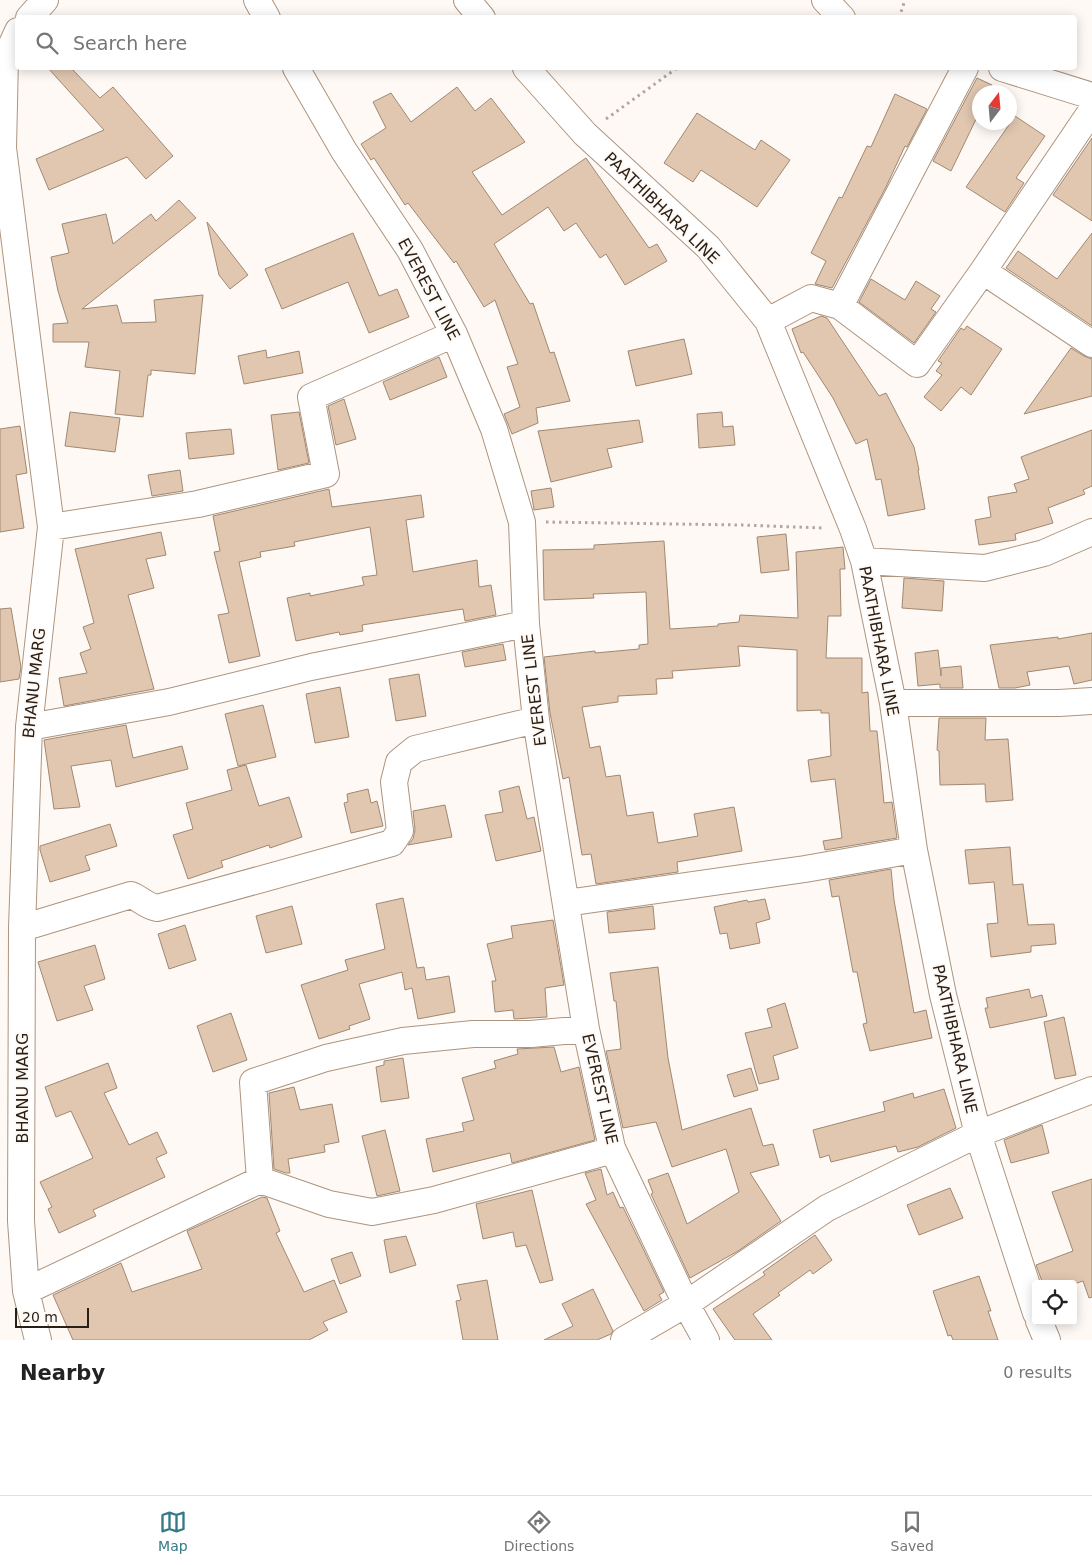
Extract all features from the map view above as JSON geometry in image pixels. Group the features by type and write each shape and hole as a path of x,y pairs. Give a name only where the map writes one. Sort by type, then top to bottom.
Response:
{"street":[{"path":"32,15 45,0"},
{"path":"257,0 265,15"},
{"path":"467,0 480,15"},
{"path":"825,0 839,15"},
{"name":"BHANU MARG","path":"15,37 5,59 2,148 51,527 29,727 23,939 11,1222 38,1340"},
{"name":"EVEREST LINE","path":"297,70 344,151 410,250 454,334 494,429 522,522 526,624 536,720 586,1029 613,1150 686,1304 706,1340"},
{"name":"PAATHIBHARA LINE","path":"528,70 586,134 708,247 768,321 864,561 893,702 914,850 943,996 978,1134 1032,1301"},
{"path":"840,306 964,70"},
{"path":"1008,70 1092,96"},
{"path":"768,321 811,298 840,306 917,364 983,272 1092,110"},
{"path":"983,272 1092,344"},
{"path":"51,527 198,504 326,474 311,397 454,334"},
{"path":"864,561 985,568 1044,553 1092,532"},
{"path":"29,727 169,702 312,667 526,624"},
{"path":"893,702 1049,703 1092,701"},
{"path":"22,928 131,895 138,897 150,907 157,908 392,842 400,831 394,782 399,762 415,749 536,720"},
{"path":"566,903 805,869 914,850"},
{"path":"260,1180 252,1082 326,1058 403,1041 473,1034 531,1034 586,1029"},
{"path":"624,1340 686,1304 827,1208 978,1134 1092,1090"},
{"path":"26,1291 260,1180 329,1204 372,1212 434,1200 613,1150"},
{"path":"1041,1325 1047,1340"}],"path":[{"path":"900,15 905,0"},
{"path":"586,134 674,70"},
{"path":"522,522 741,525 852,529"}],"building":[{"path":"50,70 73,70 100,98 113,87 173,156 146,179 127,157 49,190 36,159 104,130"},
{"path":"977,78 992,85 973,85"},
{"path":"457,87 475,111 491,98 525,142 472,172 502,215 586,158 649,248 657,244 667,261 625,285 606,254 600,258 576,223 564,231 548,207 494,244 530,304 533,303 550,353 554,352 570,401 536,408 538,423 512,434 504,414 520,407 507,367 518,364 495,300 484,307 456,261 454,263 408,203 405,205 374,158 371,160 361,144 386,128 373,102 391,93 411,122"},
{"path":"972,87 972,128 951,171 933,161"},
{"path":"895,94 927,109 907,147 905,146 886,187 832,288 815,284 826,261 811,253 839,197 842,198 867,146 871,147"},
{"path":"697,113 755,150 761,140 790,160 757,207 701,170 693,182 664,163"},
{"path":"1017,117 1045,136 1016,178 1024,183 1005,212 966,187 1005,130 1017,130"},
{"path":"1092,138 1092,221 1053,195"},
{"path":"179,200 196,218 82,309 117,305 122,323 156,322 154,300 203,295 195,374 151,370 151,375 148,375 143,417 115,414 120,371 85,367 89,342 53,342 53,324 68,323 58,291 51,257 69,253 62,224 106,214 113,244 151,214 156,221"},
{"path":"207,222 248,275 230,289 219,275"},
{"path":"353,233 379,296 397,289 409,317 369,333 348,282 282,309 265,269"},
{"path":"1092,233 1092,326 1006,268 1018,251 1057,279"},
{"path":"871,279 905,300 916,281 940,296 931,309 936,312 914,343 859,302"},
{"path":"821,316 827,318 879,396 886,393 914,447 925,509 888,516 881,479 876,480 867,439 856,444 833,398 803,352 801,353 792,329"},
{"path":"967,326 1002,349 971,395 961,387 941,411 924,397 942,375 936,371 942,363 938,361 961,328 964,330"},
{"path":"684,339 692,374 636,386 628,351"},
{"path":"1071,348 1092,359 1092,396 1024,414"},
{"path":"266,350 267,358 299,351 303,373 244,384 238,356"},
{"path":"439,357 447,377 390,400 383,382"},
{"path":"344,399 356,439 336,445 328,406"},
{"path":"70,412 120,418 115,452 65,446"},
{"path":"299,412 309,463 278,470 271,415"},
{"path":"722,412 723,427 733,426 735,445 699,448 697,414"},
{"path":"639,420 643,442 607,449 612,467 551,482 538,431"},
{"path":"20,426 27,473 16,475 24,528 0,532 0,429"},
{"path":"231,429 234,454 189,459 186,433"},
{"path":"1092,430 1092,486 1083,490 1085,494 1048,508 1053,523 1015,534 1016,540 979,545 975,520 991,517 988,497 1017,492 1014,484 1029,479 1021,457"},
{"path":"180,470 183,491 152,496 148,475"},
{"path":"551,488 554,507 534,510 531,491"},
{"path":"329,489 332,507 421,495 424,517 406,520 413,572 477,560 479,587 491,585 496,615 465,621 463,609 362,625 363,631 340,635 339,632 296,641 287,598 310,593 310,596 364,585 362,577 377,575 370,527 294,542 295,546 260,552 261,557 239,562 260,656 229,663 218,615 229,613 214,552 220,551 213,516"},
{"path":"161,532 166,555 146,559 154,588 128,595 154,689 64,706 59,678 87,673 80,653 91,649 83,627 94,623 75,549"},
{"path":"786,534 789,570 761,573 757,537"},
{"path":"664,541 670,629 718,626 718,624 739,622 740,615 798,618 796,552 843,547 845,569 840,569 841,616 828,616 826,658 862,658 862,693 868,692 870,731 877,731 884,803 892,802 897,838 825,850 823,841 842,838 835,779 811,782 808,760 831,756 829,713 821,713 821,710 797,711 797,650 738,646 740,666 672,671 673,678 656,679 657,694 618,696 618,702 582,707 590,748 600,746 606,777 620,775 627,816 653,812 658,843 698,836 694,814 734,807 742,851 677,862 678,872 596,884 591,854 582,855 569,777 563,779 550,713 544,657 595,651 595,653 639,649 639,645 648,644 646,592 593,594 594,598 544,600 543,550 594,549 594,545"},
{"path":"904,578 944,581 942,611 902,608"},
{"path":"11,608 21,667 19,679 0,682 0,609"},
{"path":"1092,633 1092,680 1074,684 1069,666 1027,672 1030,685 1015,688 999,688 990,645 1058,637 1058,639"},
{"path":"503,644 506,660 465,667 462,652"},
{"path":"938,650 941,676 941,668 961,666 963,688 940,688 940,684 918,686 915,653"},
{"path":"419,674 426,716 396,721 389,679"},
{"path":"340,687 349,737 315,743 306,694"},
{"path":"263,705 276,757 238,766 225,714"},
{"path":"939,718 986,718 985,740 1008,739 1013,800 986,802 985,784 940,785 939,751 937,750"},
{"path":"126,725 133,758 182,746 188,769 116,787 111,760 71,766 80,807 54,809 44,740"},
{"path":"246,765 259,806 289,797 302,837 270,848 269,845 221,861 223,867 188,879 173,835 193,829 186,803 232,790 227,770"},
{"path":"519,786 527,819 534,817 541,851 496,861 485,815 503,812 499,791"},
{"path":"368,789 371,803 377,801 383,826 351,833 344,803 348,802 347,794"},
{"path":"445,805 452,837 408,845 413,839 415,830 413,811"},
{"path":"110,824 117,846 85,856 90,870 50,882 40,846"},
{"path":"1010,847 1013,885 1023,884 1028,925 1054,924 1056,944 1031,946 1031,952 991,957 987,924 998,923 994,882 969,884 965,850"},
{"path":"891,869 894,900 914,1013 926,1010 932,1038 870,1051 863,1024 867,1023 857,972 853,972 839,896 832,897 829,880"},
{"path":"403,898 417,968 424,967 426,980 449,976 455,1012 418,1019 412,988 405,990 402,972 359,984 370,1019 349,1026 350,1029 319,1039 301,985 348,970 345,960 385,949 376,904"},
{"path":"765,899 770,919 756,923 760,943 730,949 727,933 720,934 714,907 747,900 748,902"},
{"path":"292,906 302,944 266,953 256,916"},
{"path":"653,906 655,929 609,933 607,912"},
{"path":"553,920 564,985 545,988 547,1017 514,1019 513,1010 495,1012 492,981 496,981 487,944 513,938 511,926"},
{"path":"185,925 196,960 169,969 158,934"},
{"path":"95,945 105,979 84,986 93,1010 57,1021 38,962"},
{"path":"658,967 668,1058 682,1130 751,1108 763,1146 773,1144 779,1165 750,1173 781,1221 738,1251 690,1278 651,1194 653,1193 648,1180 668,1173 687,1224 739,1192 726,1149 672,1167 656,1122 623,1128 606,1051 621,1049 616,1001 614,1001 610,973"},
{"path":"1029,989 1031,998 1042,995 1047,1016 990,1028 985,1008 988,1008 986,998"},
{"path":"785,1003 798,1048 773,1056 779,1079 759,1084 745,1033 772,1027 767,1009"},
{"path":"231,1013 247,1060 213,1072 197,1026"},
{"path":"1064,1017 1076,1075 1055,1079 1044,1022"},
{"path":"554,1047 561,1072 579,1067 595,1140 512,1163 510,1153 433,1172 426,1139 464,1131 462,1123 474,1120 462,1078 496,1068 494,1061 518,1054 517,1049"},
{"path":"403,1058 409,1098 381,1102 376,1067 384,1065 384,1061"},
{"path":"108,1063 117,1088 104,1093 129,1145 157,1132 167,1153 156,1158 165,1177 93,1210 96,1216 59,1233 48,1209 52,1207 40,1182 93,1158 71,1111 56,1117 45,1087"},
{"path":"751,1068 758,1090 734,1097 727,1075"},
{"path":"294,1087 300,1110 332,1104 339,1142 324,1145 325,1152 288,1159 290,1173 286,1173 274,1169 269,1093"},
{"path":"944,1089 956,1128 918,1147 898,1152 896,1146 831,1162 829,1155 820,1158 813,1130 885,1111 883,1102 913,1093 914,1098"},
{"path":"1042,1125 1049,1153 1011,1163 1004,1140"},
{"path":"385,1130 400,1191 377,1196 362,1136"},
{"path":"601,1169 607,1195 613,1192 620,1208 623,1207 664,1292 659,1295 662,1300 644,1311 586,1204 596,1200 585,1173"},
{"path":"1092,1179 1092,1297 1089,1298 1083,1281 1077,1283 1077,1280 1042,1280 1036,1265 1073,1251 1052,1192"},
{"path":"950,1188 963,1218 919,1235 907,1205"},
{"path":"532,1190 553,1280 540,1283 526,1245 516,1247 513,1232 483,1239 476,1204"},
{"path":"262,1197 267,1198 280,1231 276,1233 304,1292 334,1280 347,1312 323,1322 328,1330 309,1340 73,1340 53,1295 121,1263 132,1292 202,1269 187,1231"},
{"path":"815,1235 832,1260 813,1274 810,1270 753,1314 772,1340 735,1340 713,1309 765,1275 763,1272"},
{"path":"406,1236 416,1265 390,1273 384,1240"},
{"path":"352,1252 361,1276 340,1284 331,1259"},
{"path":"979,1276 991,1311 988,1311 998,1340 953,1340 951,1335 948,1336 933,1291"},
{"path":"487,1280 498,1340 463,1340 456,1301 461,1300 457,1285"},
{"path":"593,1289 613,1331 611,1334 597,1340 544,1340 573,1326 562,1304"}]}
